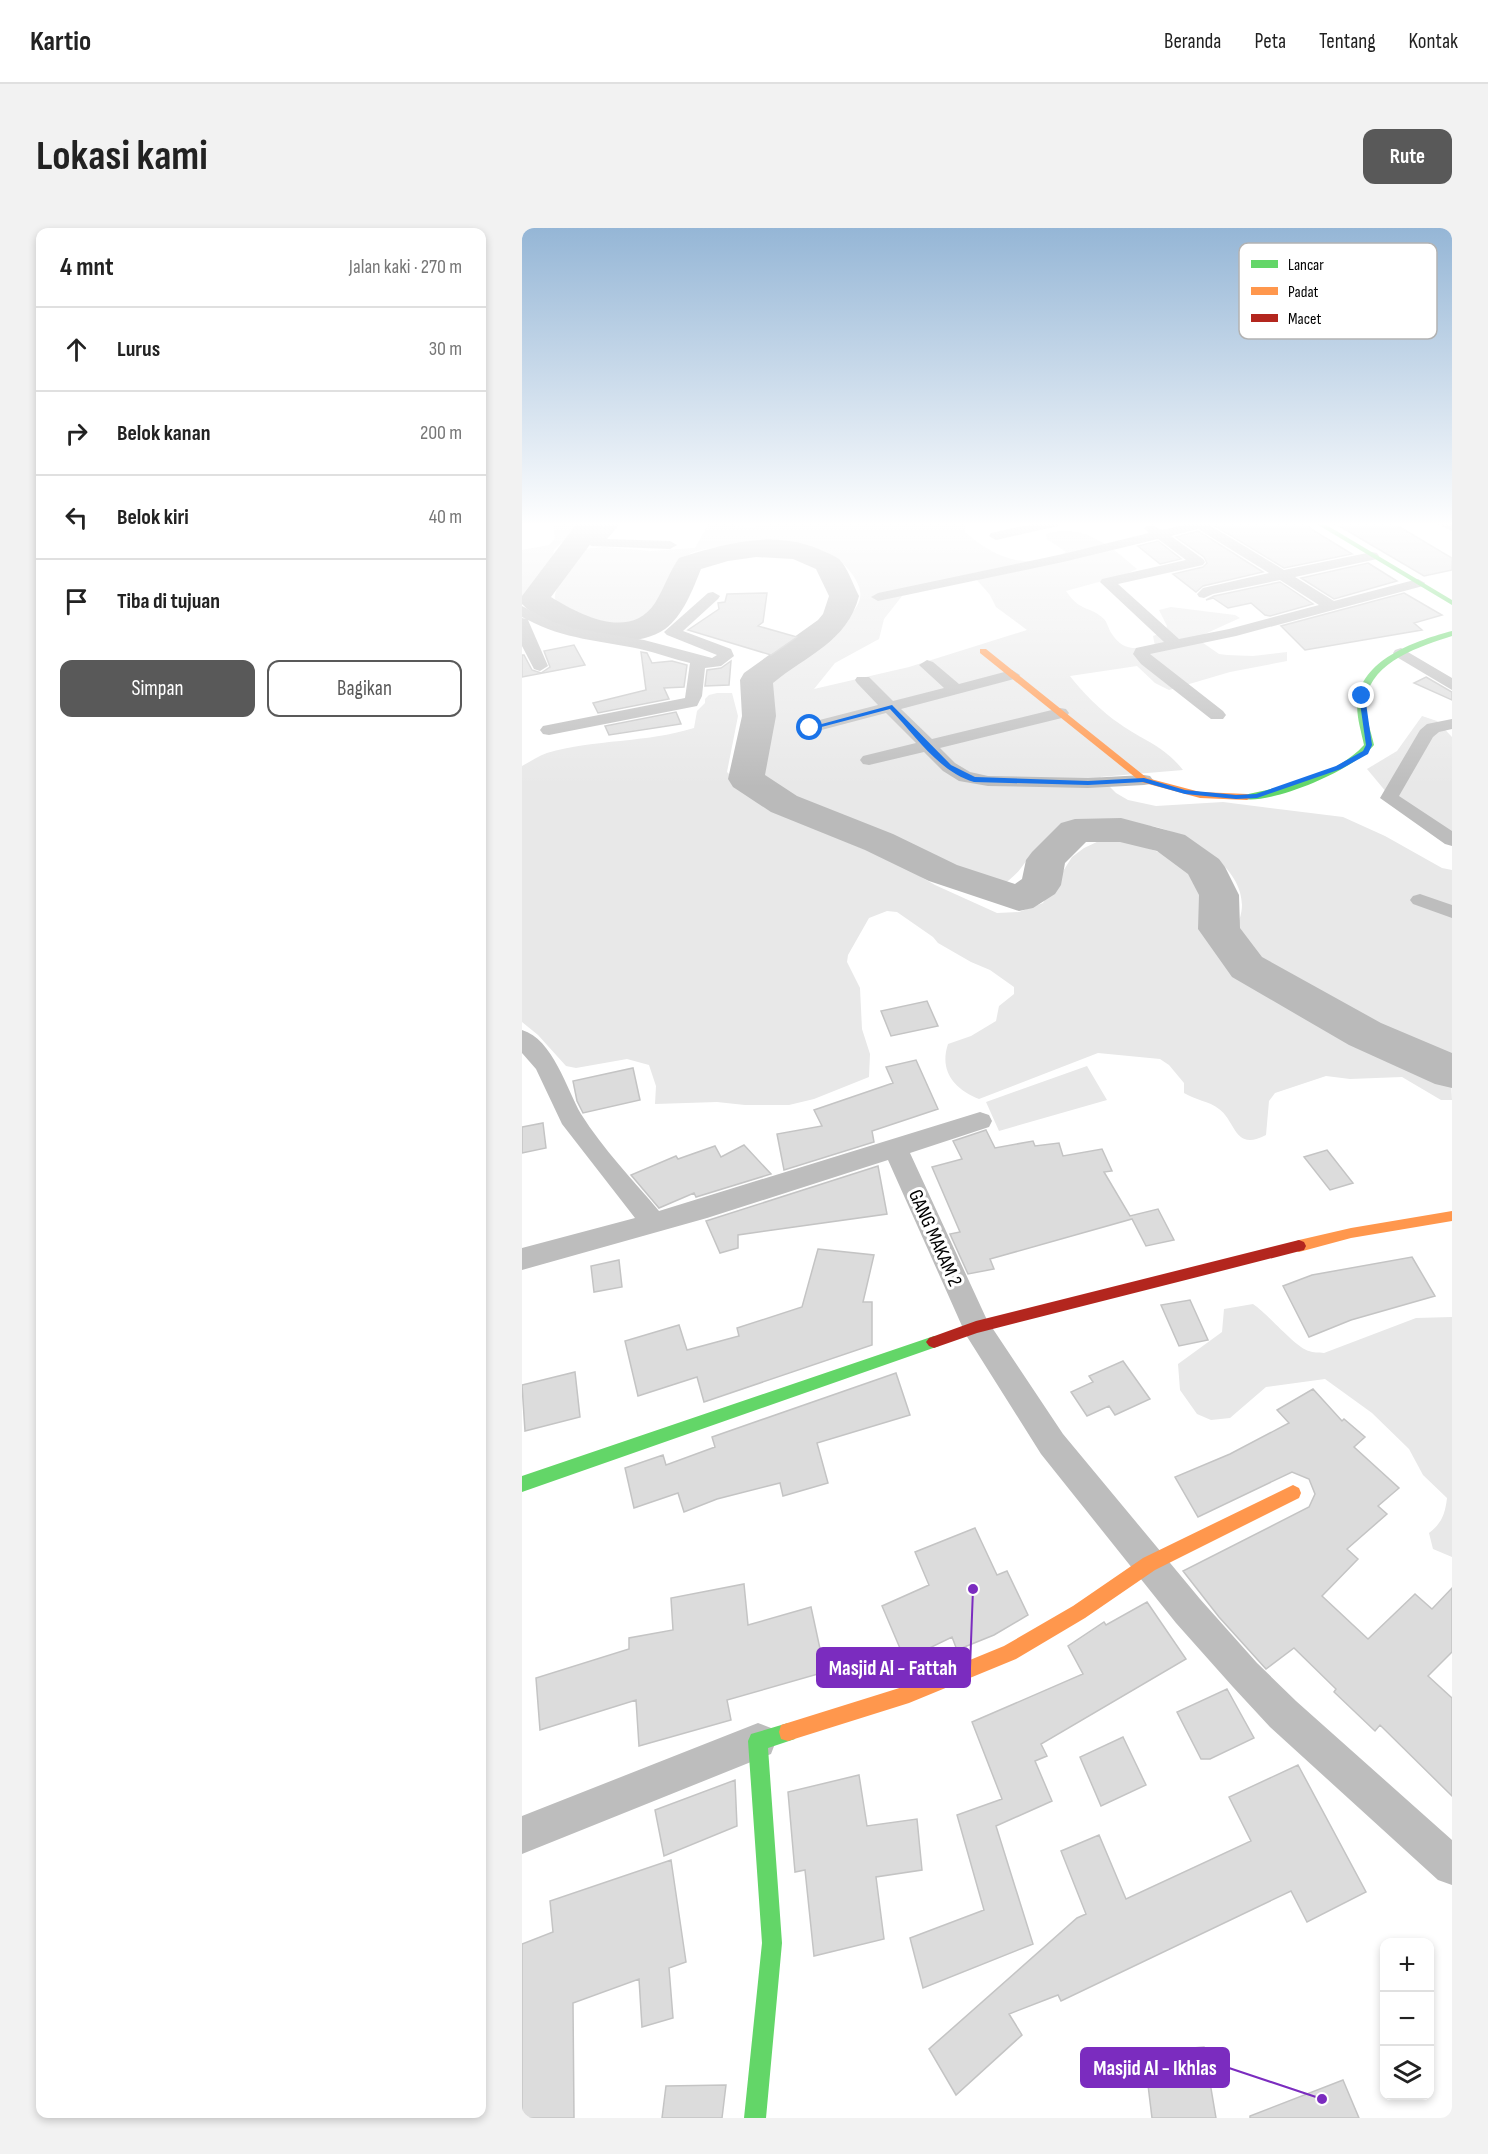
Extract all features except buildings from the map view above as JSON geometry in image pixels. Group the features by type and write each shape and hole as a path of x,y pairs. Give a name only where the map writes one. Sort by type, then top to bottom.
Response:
{"street":[{"path":"644,645 672,632 696,611"},
{"path":"1140,611 1175,643"},
{"path":"1217,715 1141,654 1144,650 1230,633 1308,611"},
{"path":"540,666 526,638 523,617 571,632 644,645 698,661 715,663 726,656 725,652 672,632"},
{"path":"983,651 1144,780 1185,792 1236,797 1257,796 1303,782 1366,753 1369,745 1362,696 1366,687 1383,666 1401,653 1452,633"},
{"path":"1401,653 1452,685"},
{"path":"549,730 691,702 694,696 698,661"},
{"path":"927,665 956,690"},
{"path":"810,728 1012,675"},
{"path":"863,680 956,772 974,780 1077,783 1144,780"},
{"path":"869,760 1060,714"},
{"path":"1452,724 1433,728 1426,734 1389,798 1452,840"},
{"path":"1420,900 1452,912"},
{"path":"522,1038 546,1065 571,1118 601,1159 654,1223"},
{"path":"522,1259 654,1223 980,1121"},
{"name":"GANG MAKAM 2","path":"895,1148 976,1327 1052,1443 1149,1564 1245,1676 1283,1714 1452,1866"},
{"path":"522,1484 976,1327 1351,1233 1452,1216"},
{"path":"522,1835 758,1741 909,1694 1010,1653 1079,1612 1149,1564 1293,1492"},
{"path":"755,2118 772,1943 758,1741"}],"shaded area":[{"path":"571,611 652,611 644,618 626,625 606,625"},
{"path":"853,611 890,611 884,619 879,639 835,663 814,689 909,667 1027,630 1002,611 1092,611 1104,619 1120,643 1130,648 1155,646 1153,636 1165,632 1167,626 1160,611 1205,611 1235,615 1240,618 1196,638 1219,654 1253,656 1287,652 1287,661 1230,672 1169,690 1155,683 1137,666 1070,676 1106,714 1168,754 1183,770 1100,777 1116,793 1128,800 1156,806 1223,802 1343,817 1385,836 1442,868 1452,870 1452,1066 1255,961 1231,935 1240,917 1242,899 1236,882 1226,867 1211,854 1177,834 1160,828 1137,825 1092,825 1066,830 1045,840 1017,873 1001,887 991,886 884,836 814,809 776,788 764,778 759,770 760,755 770,727 772,712 764,685 791,660 823,644"},
{"path":"732,693 738,716 727,772 746,790 787,817 897,863 935,885 997,913 1019,912 1043,903 1072,857 1099,841 1110,840 1136,844 1164,854 1194,878 1204,896 1214,938 1228,958 1270,995 1299,1012 1451,1080 1452,1100 1441,1100 1402,1077 1350,1079 1326,1076 1275,1093 1269,1101 1266,1135 1248,1140 1237,1133 1219,1109 1184,1093 1184,1083 1169,1065 1160,1059 1098,1053 979,1099 962,1090 947,1071 948,1044 971,1036 996,1021 999,1006 1014,994 1014,987 990,970 938,943 897,912 887,911 869,918 848,955 847,962 860,988 862,1029 870,1054 869,1077 814,1099 789,1105 745,1105 717,1102 655,1104 656,1086 649,1065 627,1059 576,1068 566,1066 538,1035 522,1022 522,766 544,754 583,745 658,736 694,728 697,711 709,695"},
{"path":"1422,716 1437,721 1452,737 1452,834 1387,793 1367,769 1397,751"},
{"path":"1087,1066 1107,1100 999,1131 986,1102"},
{"path":"1253,1304 1303,1349 1324,1353 1416,1318 1452,1317 1452,1557 1433,1549 1429,1533 1442,1518 1447,1498 1423,1475 1409,1449 1372,1413 1325,1379 1266,1387 1230,1418 1211,1420 1197,1414 1180,1390 1178,1364 1222,1332 1224,1309"}],"waterway":[{"path":"553,611 591,628 607,632 639,630 653,623 664,611"},
{"path":"840,611 836,619 820,635 756,680 759,716 746,779 784,804 879,842 943,873 1019,899 1041,885 1046,860 1075,831 1121,830 1171,843 1205,867 1219,895 1219,929 1247,967 1365,1034 1452,1072"}],"traffic: fast":[{"path":"1247,797 1295,786 1314,779 1348,763 1361,754 1369,745 1362,699 1373,674 1384,664 1412,648 1452,633"},
{"path":"522,1484 934,1342"},
{"path":"755,2118 772,1943 758,1741 788,1732"}],"traffic: slow":[{"path":"983,651 1144,780 1200,795 1247,797"},
{"path":"1299,1246 1351,1233 1452,1216"},
{"path":"788,1732 909,1694 1010,1653 1079,1612 1149,1564 1293,1493"}],"traffic: jam":[{"path":"934,1342 976,1327 1299,1246"}],"place":[{"name":"Masjid Al - Fattah","path":"973,1589"},
{"name":"Masjid Al - Ikhlas","path":"1322,2099"}],"route":[{"path":"810,728 892,707 949,767 974,780 1088,783 1144,780 1185,792 1236,797 1257,796 1338,768 1366,753 1369,745 1362,696"}]}
